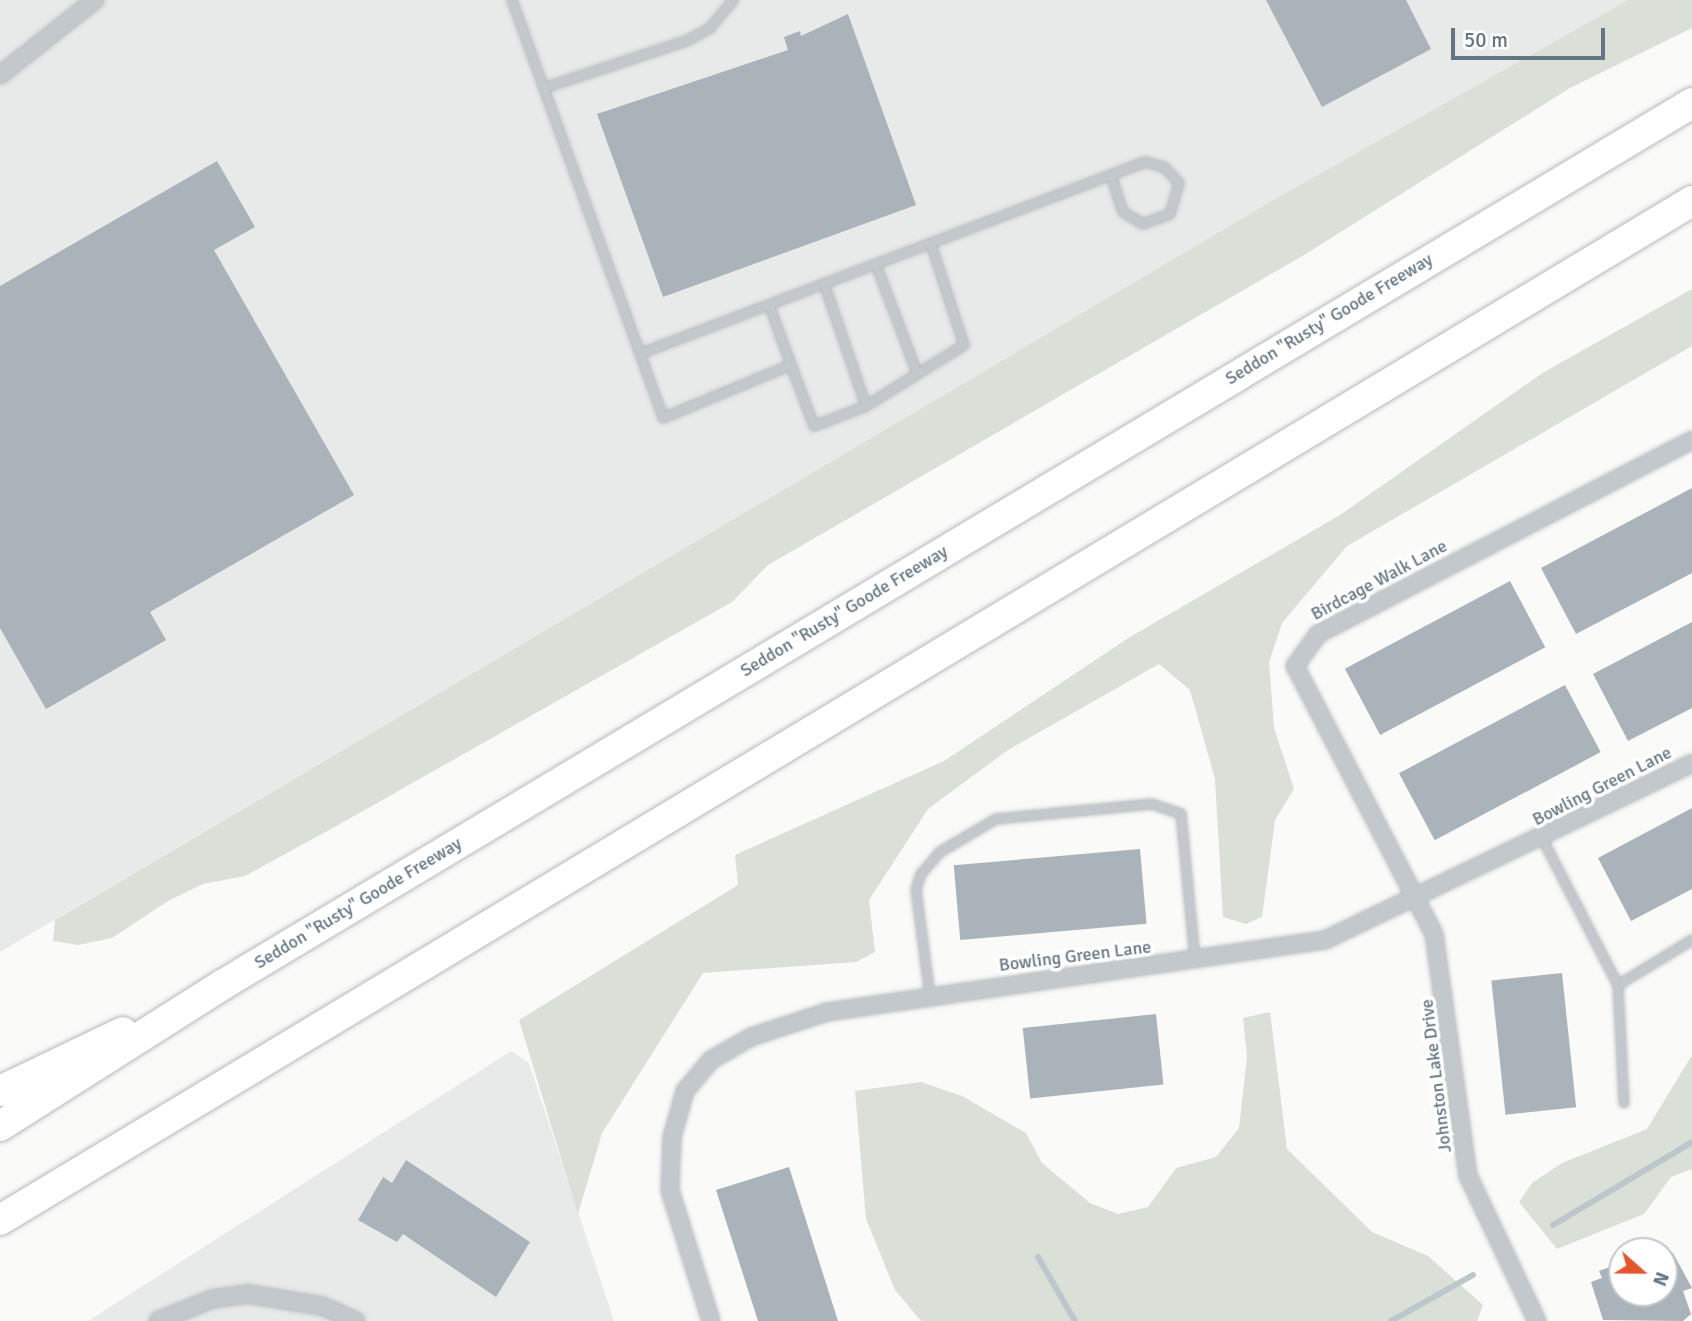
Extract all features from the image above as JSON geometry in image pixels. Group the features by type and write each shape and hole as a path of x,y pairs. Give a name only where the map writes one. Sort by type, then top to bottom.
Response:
{"highway":[{"name":"Seddon \"Rusty\" Goode Freeway","path":"0,1126 224,984 1692,103"},
{"path":"0,1220 1692,201"},
{"path":"0,1091 224,984"}],"street":[{"path":"0,75 95,0"},
{"name":"Birdcage Walk Lane","path":"1417,900 1300,685 1295,666 1300,650 1318,634 1692,440"},
{"name":"Bowling Green Lane","path":"711,1321 670,1189 672,1137 685,1091 711,1060 751,1037 827,1012 1195,961 1325,940 1417,900 1692,763"},
{"name":"Johnston Lake Drive","path":"1417,900 1434,934 1448,1009 1453,1093 1468,1175 1537,1321"},
{"path":"158,1321 212,1300 248,1294 322,1306 356,1321"}],"lane":[{"path":"512,0 642,353 663,418 791,365"},
{"path":"544,88 686,41 709,29 733,0"},
{"path":"642,353 1112,179 1145,162 1164,167 1179,183 1170,214 1143,224 1123,212 1112,179"},
{"path":"770,307 814,426 866,405 964,345 932,247"},
{"path":"877,267 917,373"},
{"path":"825,286 866,405"},
{"path":"930,996 916,890 921,874 940,852 996,819 1152,804 1181,814 1195,961"},
{"path":"1542,838 1618,985 1624,1103"},
{"path":"1618,985 1692,940"}],"shaded area":[{"path":"0,0 1628,0 1275,199 0,952"},
{"path":"1628,0 1692,0 1692,28 1570,88 1304,255 768,565 732,602 340,824 245,876 203,884 168,901 112,938 78,945 53,941 55,920 1275,199"},
{"path":"1692,289 1692,346 1347,546 1282,623 1269,662 1274,728 1294,789 1275,820 1262,917 1246,924 1223,917 1215,779 1190,690 1159,664 1008,750 928,809 869,900 875,952 856,962 703,973 602,1133 578,1214 519,1020 738,885 735,855 944,761 1130,637 1340,515 1544,372"},
{"path":"1270,1012 1287,1149 1372,1232 1428,1256 1483,1305 1477,1321 921,1321 895,1290 866,1219 855,1091 921,1082 962,1096 1026,1133 1042,1163 1090,1203 1118,1214 1148,1207 1176,1168 1216,1157 1239,1128 1247,1057 1243,1018"},
{"path":"511,1051 529,1063 614,1321 88,1321"},
{"path":"1692,1055 1692,1169 1671,1177 1644,1214 1557,1249 1519,1202 1532,1183 1562,1163 1647,1129"}],"building":[{"path":"1266,0 1406,0 1431,49 1322,107"},
{"path":"848,14 916,205 663,297 597,114 788,50 784,37 800,31 801,36"},
{"path":"217,161 255,227 214,250 354,495 150,612 166,640 46,709 0,628 0,286"},
{"path":"1692,488 1692,573 1576,634 1541,568"},
{"path":"1510,581 1545,647 1380,735 1345,669"},
{"path":"1692,622 1692,708 1628,741 1593,674"},
{"path":"1565,685 1601,752 1435,840 1399,773"},
{"path":"1692,808 1692,889 1631,921 1598,858"},
{"path":"1140,849 1147,924 960,940 954,865"},
{"path":"1562,973 1576,1107 1506,1115 1491,980"},
{"path":"1156,1014 1163,1085 1030,1099 1023,1028"},
{"path":"406,1160 530,1242 496,1297 403,1234 397,1242 358,1220 383,1177 392,1183"},
{"path":"789,1167 838,1321 758,1321 716,1190"},
{"path":"1678,1262 1692,1288 1683,1291 1691,1314 1683,1321 1603,1320 1591,1282 1602,1278 1599,1271 1608,1268 1608,1307 1678,1307"}],"waterway":[{"path":"1553,1225 1692,1142"},
{"path":"1038,1257 1075,1321"},
{"path":"1391,1321 1473,1275"}]}
